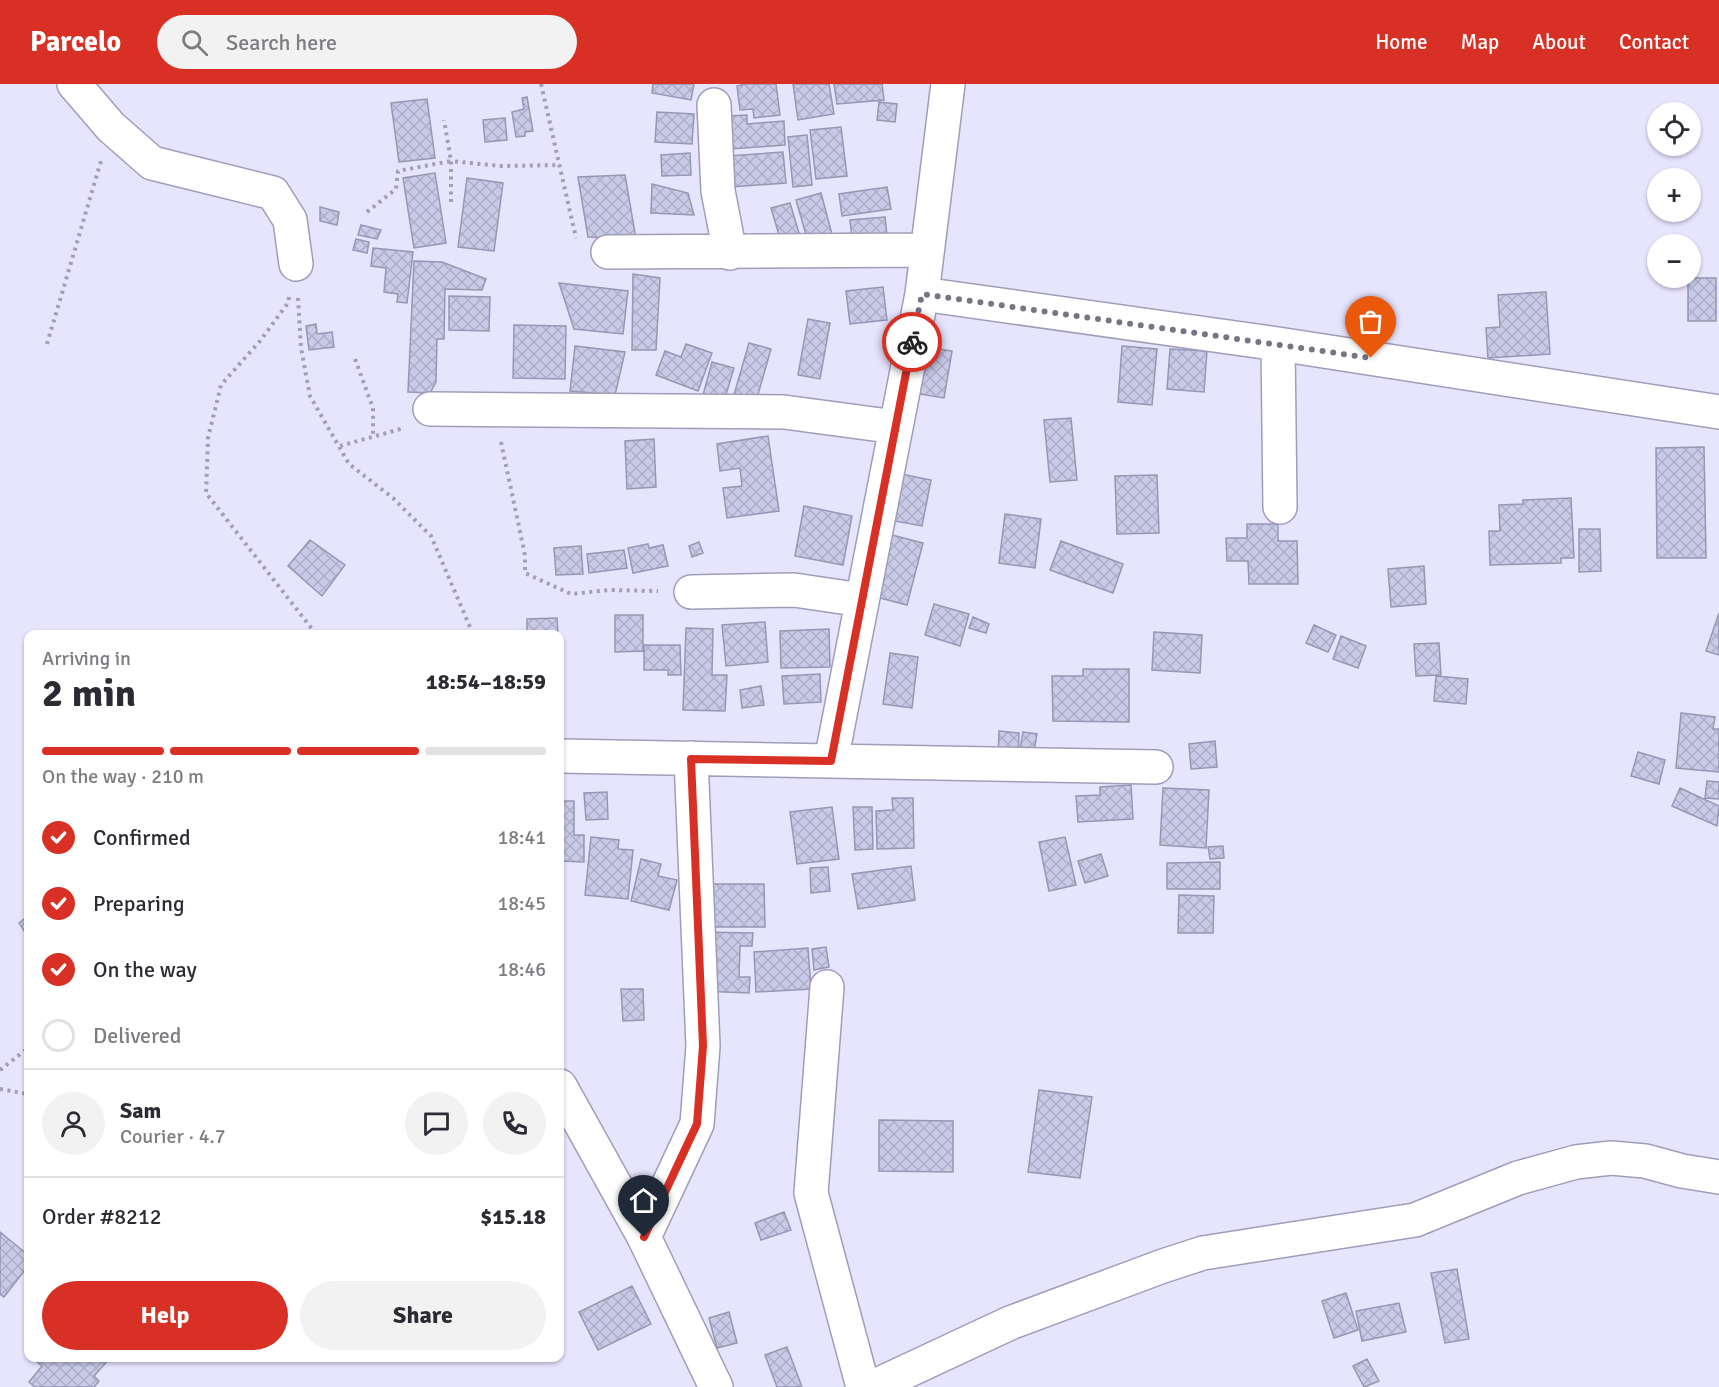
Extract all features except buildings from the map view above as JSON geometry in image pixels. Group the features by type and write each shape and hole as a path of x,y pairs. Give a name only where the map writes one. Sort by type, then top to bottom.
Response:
{"street":[{"path":"74,84 111,127 152,163 273,193 290,219 296,264"},
{"path":"831,761 922,294 948,84"},
{"path":"714,105 718,191 730,253"},
{"path":"608,252 927,250"},
{"path":"922,294 1278,344 1719,412"},
{"path":"1278,344 1280,507"},
{"path":"430,409 784,412 896,427"},
{"path":"692,592 794,590 862,600"},
{"path":"564,756 1156,767"},
{"path":"644,1237 697,1124 703,1046 691,759"},
{"path":"827,987 811,1193 863,1387"},
{"path":"564,1093 644,1237 716,1387"},
{"path":"873,1387 1010,1323 1203,1253 1415,1220 1518,1178 1576,1162 1611,1158 1645,1161 1682,1171 1719,1177"}],"path":[{"path":"541,84 577,242 608,252"},
{"path":"444,120 451,161 451,202"},
{"path":"46,344 111,127"},
{"path":"367,212 396,189 398,171 451,161 501,166 560,165"},
{"path":"296,264 301,348 310,396 349,464 393,498 430,536 471,630"},
{"path":"296,264 288,303 260,341 221,385 208,438 206,493 313,630"},
{"path":"355,359 374,408 373,437"},
{"path":"340,446 416,425 430,409"},
{"path":"494,409 525,555 525,573 571,594 610,590 692,592"},
{"path":"0,1070 24,1051"},
{"path":"0,1089 24,1093"}],"way so far":[{"path":"912,342 922,294 1371,358"}],"route":[{"path":"644,1237 697,1124 703,1046 691,759 831,761 912,342"}]}
